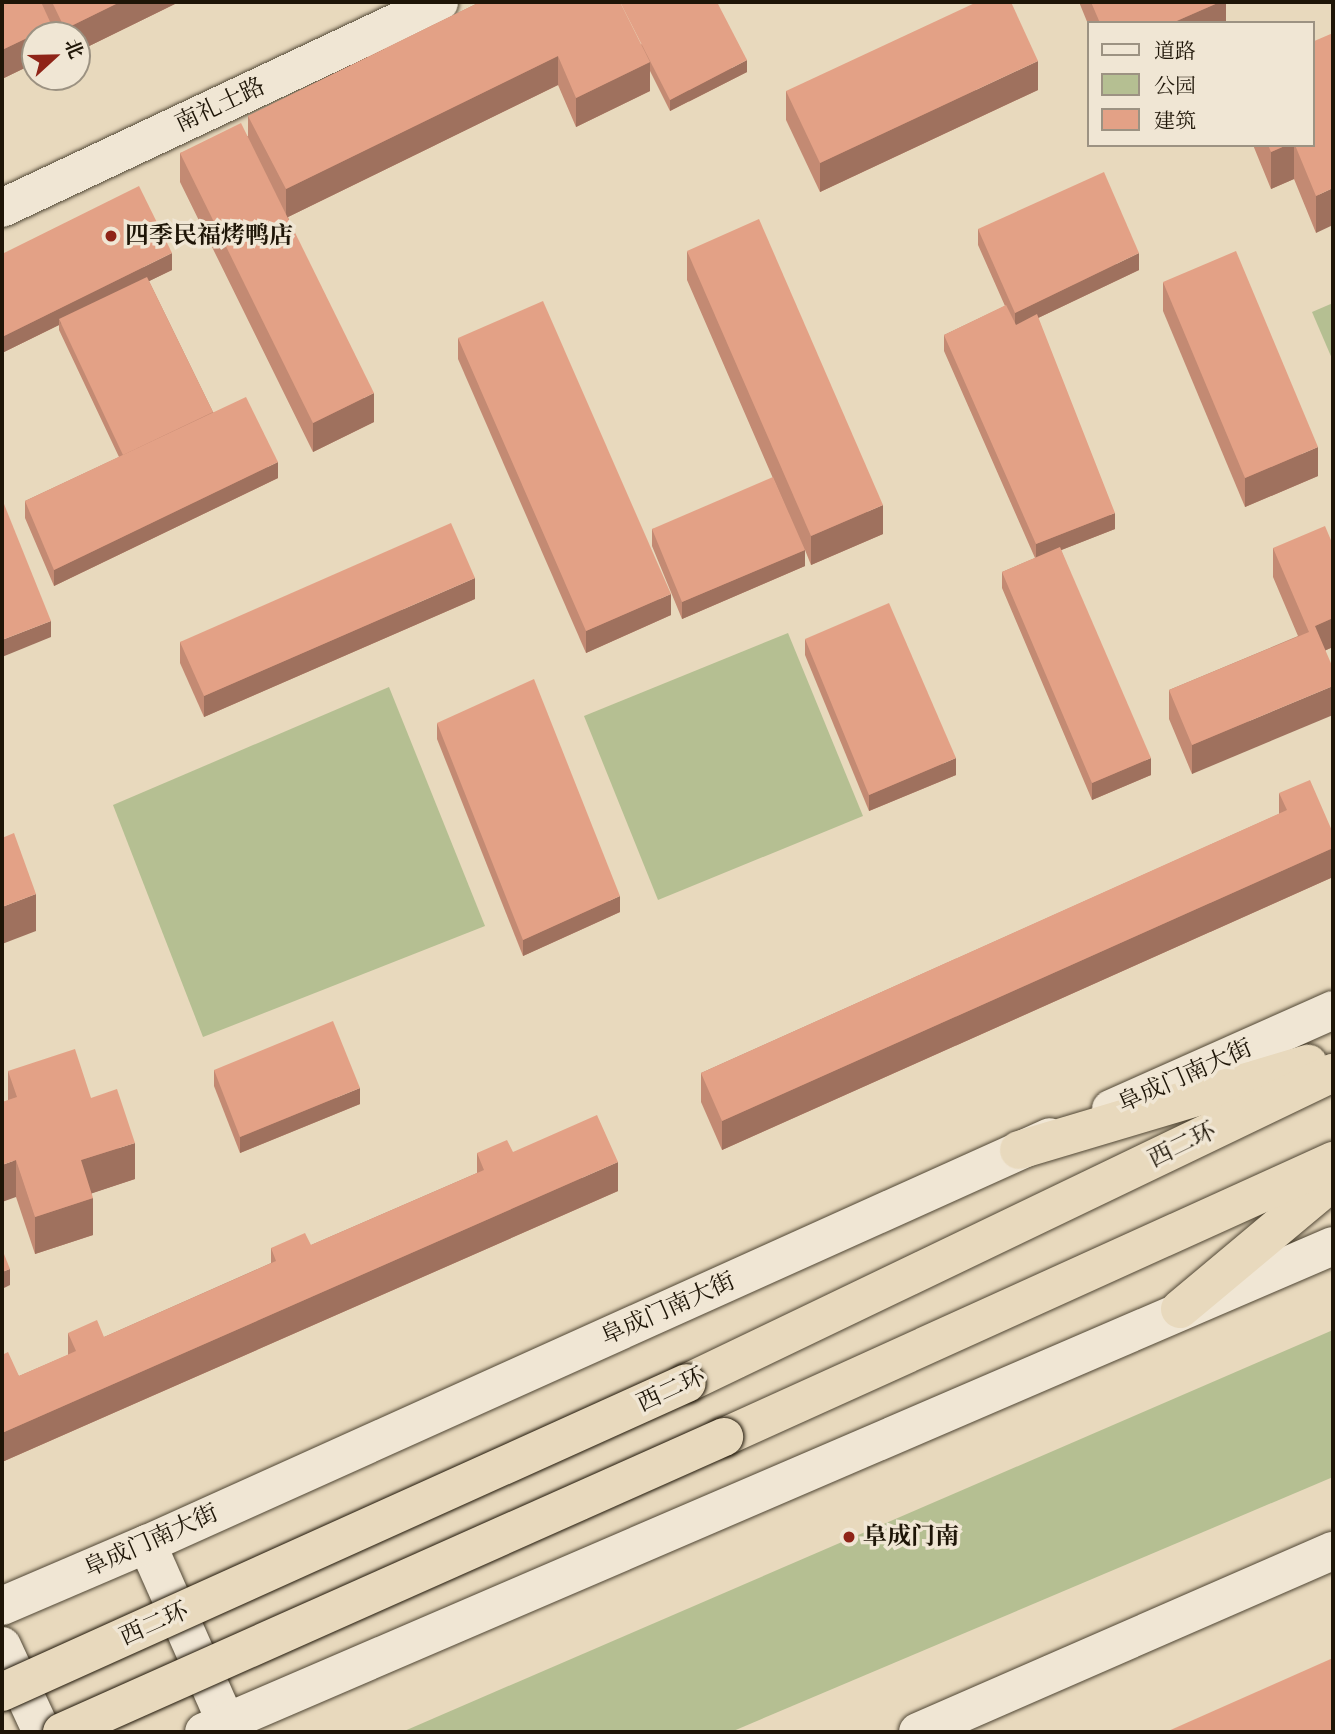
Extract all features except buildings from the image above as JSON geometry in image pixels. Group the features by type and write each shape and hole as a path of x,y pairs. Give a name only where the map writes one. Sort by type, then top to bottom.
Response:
{"highway":[{"path":"1019,1150 1333,1056"},
{"name":"西二环","path":"2,1692 687,1383 1333,1073"},
{"path":"62,1732 724,1437 1333,1161"},
{"path":"1180,1309 1333,1181"}],"street":[{"name":"南礼士路","path":"2,208 439,2"},
{"name":"阜成门南大街","path":"2,1606 147,1544 1333,1010"},
{"path":"147,1544 215,1727 1180,1309 1333,1246"},
{"path":"918,1732 1333,1551"},
{"path":"2,1646 42,1732"}],"green space":[{"path":"1333,303 1333,361 1312,312"},
{"path":"788,633 863,816 658,900 584,716"},
{"path":"389,687 485,926 203,1037 113,805"},
{"path":"1333,1330 1333,1477 731,1732 402,1732"}],"place":[{"name":"四季民福烤鸭店","path":"111,236"},
{"name":"阜成门南","path":"849,1537"}]}
